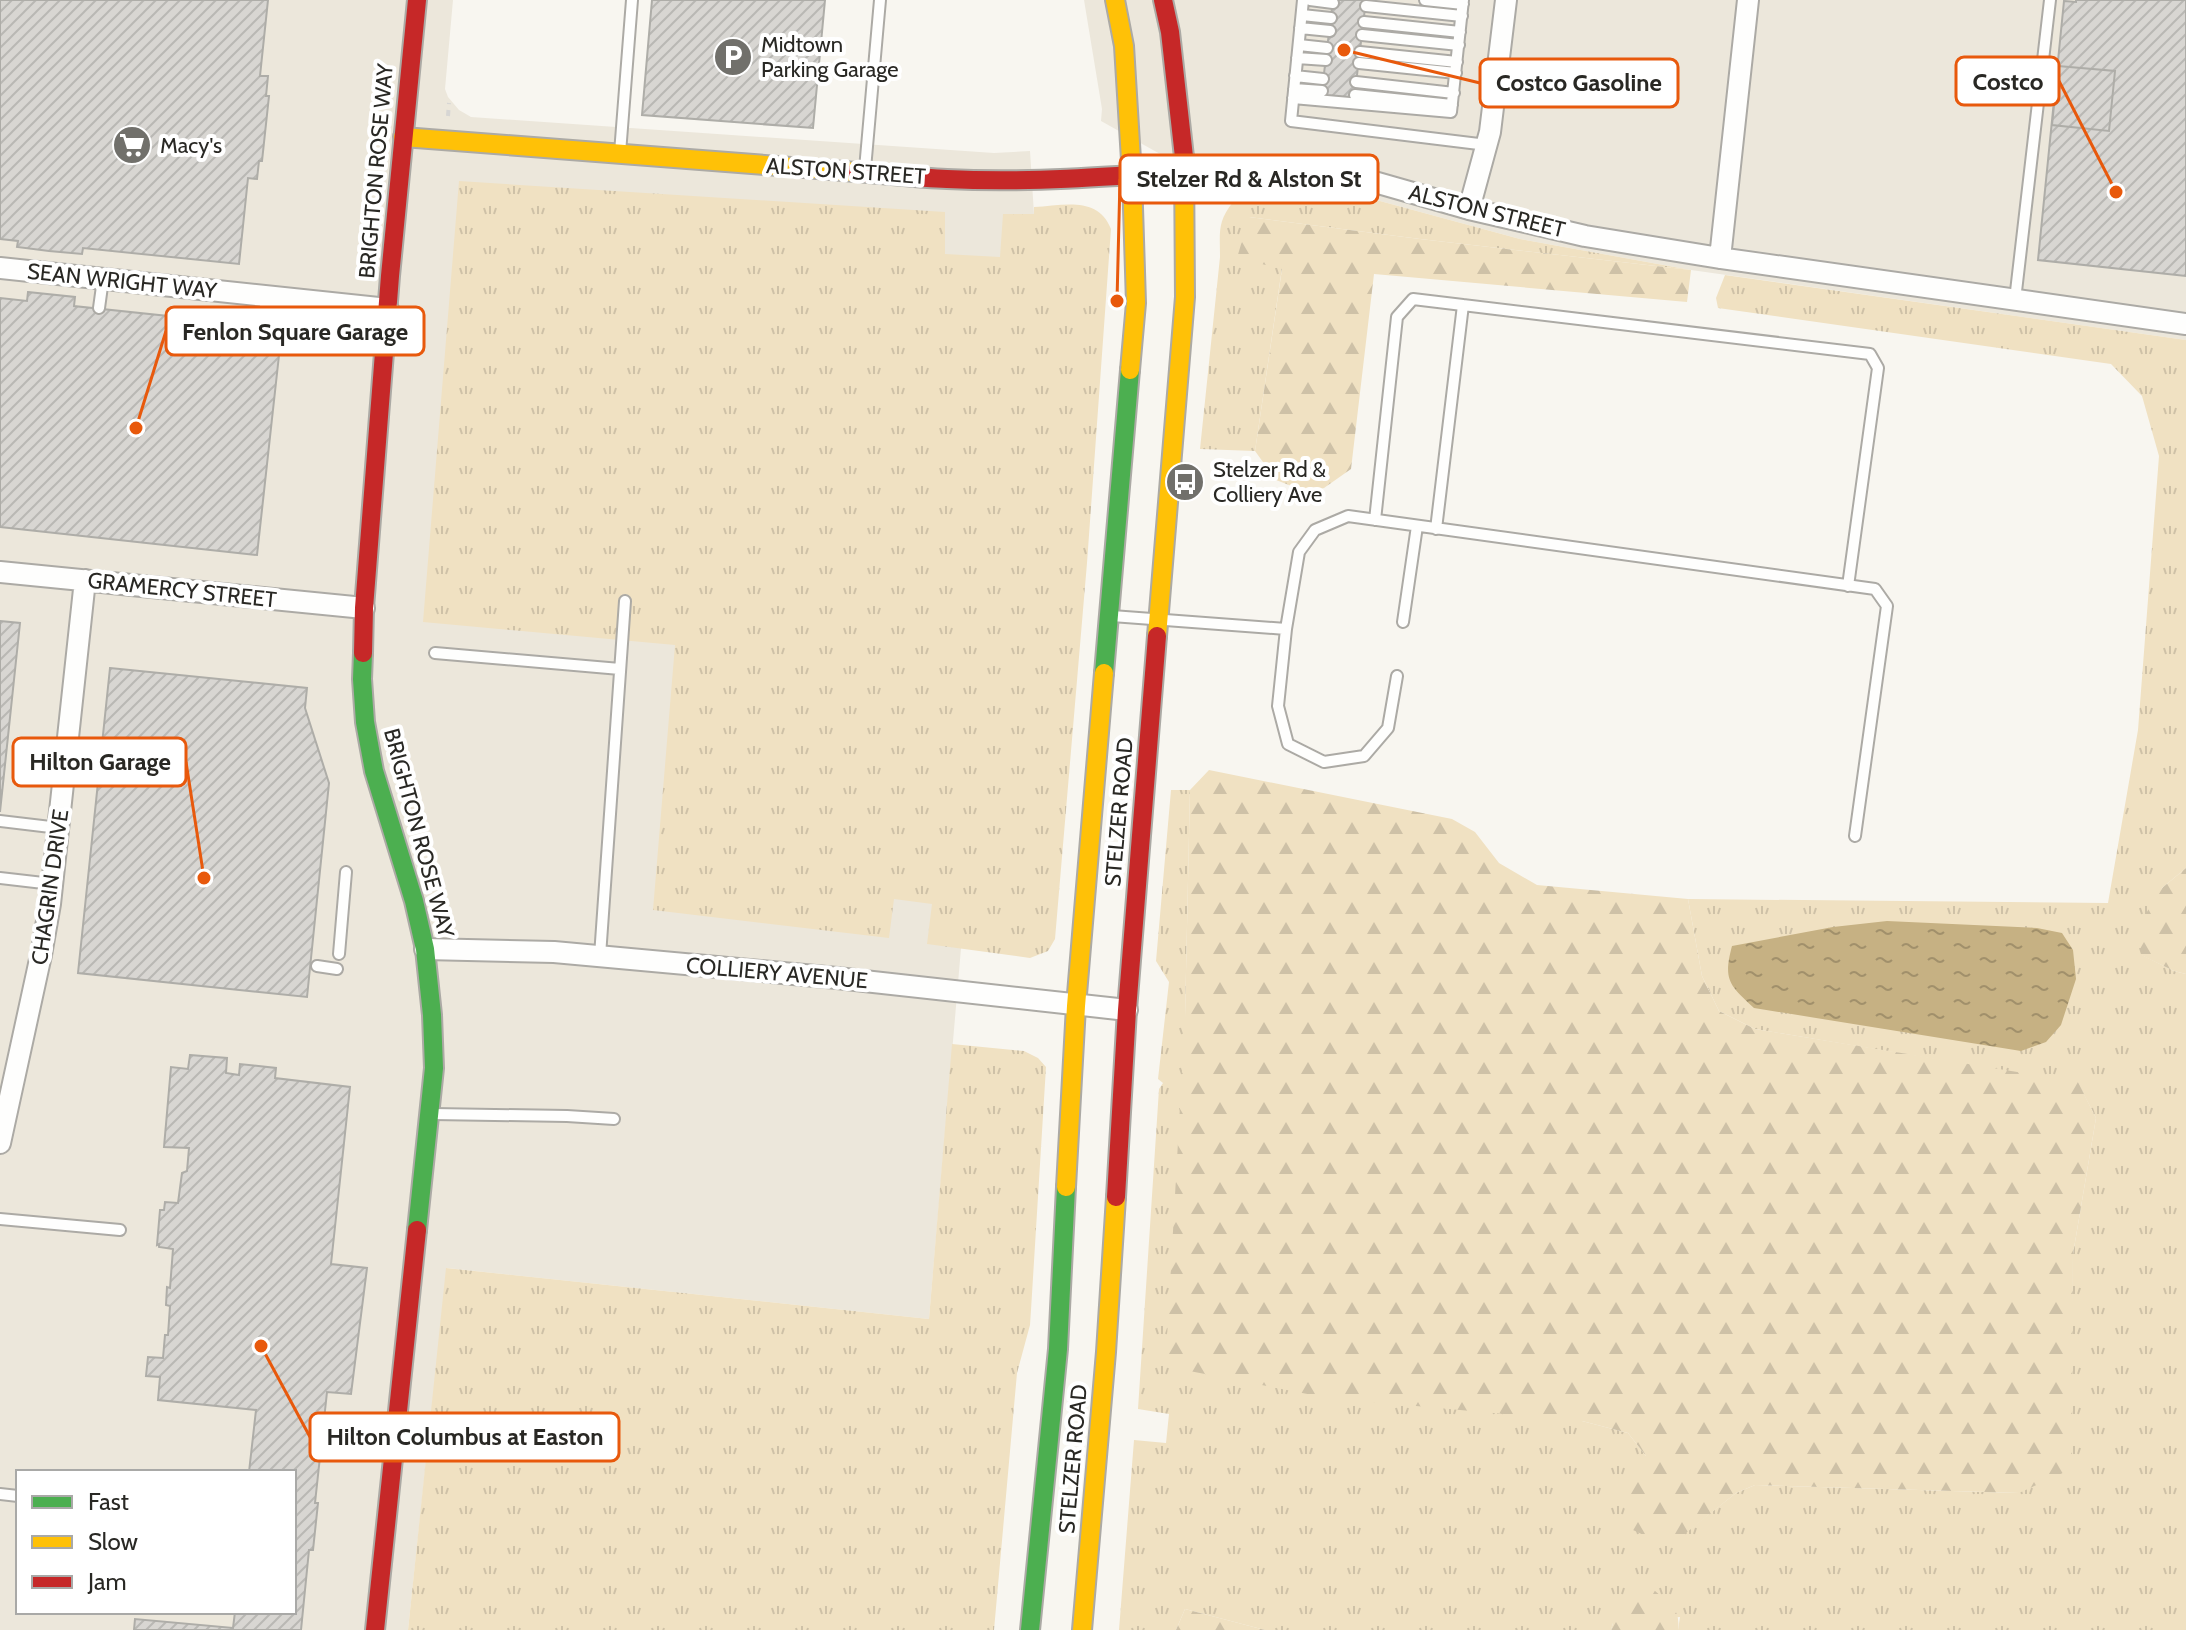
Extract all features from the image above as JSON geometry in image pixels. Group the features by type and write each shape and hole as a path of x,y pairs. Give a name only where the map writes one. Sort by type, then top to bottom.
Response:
{"main road":[{"name":"BRIGHTON ROSE WAY","path":"375,1630 434,1068 425,949 417,911 371,760 362,679 364,608 388,309 417,0"},
{"name":"STELZER ROAD","path":"1030,1630 1058,1349 1076,1006 1136,303 1124,46 1115,0"},
{"name":"STELZER ROAD","path":"1082,1630 1106,1352 1127,1010 1185,297 1186,171 1170,32 1163,0"},
{"name":"ALSTON STREET","path":"403,137 947,179 1132,176 1186,171"}],"street":[{"path":"1469,209 1490,132 1506,0"},
{"path":"1720,258 1748,0"},
{"name":"ALSTON STREET","path":"1186,171 1309,168 1357,177 1469,209 1585,236 2186,324"},
{"name":"SEAN WRIGHT WAY","path":"0,268 388,309"},
{"name":"GRAMERCY STREET","path":"0,572 364,608"},
{"name":"CHAGRIN DRIVE","path":"0,1143 41,955 52,884 85,580"},
{"name":"COLLIERY AVENUE","path":"425,949 515,950 600,956 1127,1010"}],"lane":[{"path":"620,154 632,0"},
{"path":"864,173 880,0"},
{"path":"1303,0 1291,121 1487,145"},
{"path":"1310,0 1333,3"},
{"path":"1294,94 1451,112 1463,2 1425,0"},
{"path":"2015,300 2050,0"},
{"path":"1366,6 1462,16"},
{"path":"1302,15 1331,18"},
{"path":"1364,22 1460,32"},
{"path":"1300,28 1330,31"},
{"path":"1362,35 1459,45"},
{"path":"1299,45 1327,48"},
{"path":"1297,58 1326,60"},
{"path":"1360,58 1456,68"},
{"path":"1295,76 1323,79"},
{"path":"1356,82 1454,93"},
{"path":"1294,94 1322,91"},
{"path":"1355,95 1452,105"},
{"path":"99,308 103,279"},
{"path":"263,326 266,297"},
{"path":"1375,520 1397,317 1413,299 1870,354 1878,368 1848,586"},
{"path":"1436,529 1463,305"},
{"path":"1397,676 1388,728 1364,756 1324,762 1288,744 1278,706 1286,629 1299,552 1315,530 1348,516 1875,589 1887,606 1855,836"},
{"path":"1403,622 1417,526"},
{"path":"600,956 625,601"},
{"path":"1110,616 1286,629"},
{"path":"435,653 620,669"},
{"path":"0,821 59,828"},
{"path":"339,954 346,872"},
{"path":"0,878 52,884"},
{"path":"317,966 337,969"},
{"path":"431,1114 614,1119"},
{"path":"0,1219 120,1230"}],"shaded area":[{"path":"0,0 453,0 445,89 459,110 471,117 994,153 1030,151 1034,214 1022,242 929,1319 447,1268 408,1630 0,1630"},
{"path":"1084,0 2186,0 2186,340 1691,270 1520,239 1332,188 1253,187 1230,193 1101,121 1102,109"}],"green space":[{"path":"459,181 945,212 945,254 1000,257 1003,214 1034,214 1034,207 1078,205 1097,211 1105,218 1111,229 1087,563 1055,939 1048,951 1030,958 927,944 932,904 894,899 889,938 653,910 675,645 423,622"},
{"path":"1253,187 1332,188 1520,239 1691,270 1249,217 1282,268 1255,451 1200,449 1220,257 1220,228 1233,202 1230,193"},
{"path":"1249,217 1691,270 1687,302 1374,274 1351,469 1324,488 1307,492 1276,480 1255,451 1282,269 1237,258"},
{"path":"1725,275 2186,340 2186,868 2162,888 2142,955 2186,974 2186,1630 1678,1630 1680,1617 1613,1623 1611,1630 1265,1630 1185,1609 1176,1630 1119,1630 1134,1440 1166,1443 1169,1414 1138,1409 1159,1089 1163,1083 1158,1079 1169,982 1156,961 1171,790 1190,790 1185,1017 1582,1421 1628,1433 1646,1456 1676,1540 1736,1493 1755,1485 2018,1493 2071,1355 2073,1254 2096,1118 2078,1083 1755,1029 1719,1011 1702,976 1688,899 2108,903 2138,730 2159,456 2142,396 2111,364 1718,308 1716,298"},
{"path":"1209,770 1452,819 1475,832 1499,863 1537,885 1688,899 1702,976 1719,1011 1755,1029 2078,1082 2096,1118 2073,1254 2072,1457 2065,1472 2019,1493 1755,1485 1736,1493 1676,1541 1654,1540 1633,1530 1624,1507 1646,1456 1628,1433 1582,1421 1328,1398 1174,1368 1166,1356 1185,1017 1190,790"},
{"path":"2186,868 2186,974 2141,955 2140,923 2162,888"},
{"path":"952,1044 1024,1051 1038,1058 1046,1067 1030,1325 1017,1373 994,1630 408,1630 446,1268 929,1319"},
{"path":"1654,1590 1676,1611 1678,1630 1611,1630 1613,1623 1640,1593"},
{"path":"1185,1609 1265,1630 1176,1630"}],"water":[{"path":"1887,921 2037,928 2062,933 2073,950 2076,979 2061,1025 2046,1042 2021,1051 1754,1008 1730,981 1728,967 1732,946 1833,927"}],"building":[{"name":"Macy's","path":"0,0 268,0 260,76 268,76 266,96 269,96 262,161 259,161 257,179 248,178 239,264 83,248 82,254 49,251 17,247 18,241 0,239"},
{"name":"Midtown Parking Garage","path":"652,0 825,0 813,128 642,115"},
{"path":"1333,0 1366,0 1354,100 1321,98"},
{"path":"2186,0 2186,276 2038,260 2064,1"},
{"path":"2058,66 2115,71 2109,131 2052,125"},
{"path":"28,292 75,297 74,306 282,328 257,555 0,527 0,298 27,301"},
{"path":"0,621 20,623 0,812"},
{"path":"110,668 307,688 305,708 329,783 307,997 78,973"},
{"path":"190,1055 227,1058 226,1073 239,1075 240,1064 276,1068 275,1078 350,1087 331,1264 367,1268 351,1394 327,1392 313,1550 309,1550 301,1630 134,1630 135,1619 233,1628 235,1614 296,1614 296,1470 249,1470 256,1410 158,1400 160,1377 146,1376 148,1357 163,1358 165,1335 168,1335 170,1306 166,1305 167,1287 170,1288 173,1249 157,1245 160,1210 164,1210 165,1202 178,1203 182,1173 187,1171 189,1148 164,1147 171,1067 188,1069"}],"traffic: fast":[{"path":"1104,673 1130,370"},
{"path":"363,653 365,722 374,771 414,901 425,949 432,1015 434,1068 417,1230"},
{"path":"1030,1630 1058,1349 1066,1187"}],"traffic: slow":[{"path":"1115,0 1124,46 1132,176 1136,303 1130,370"},
{"path":"403,137 856,172"},
{"path":"1157,636 1185,297 1184,157"},
{"path":"1066,1187 1076,1006 1104,673"},
{"path":"1082,1630 1116,1197"}],"traffic: jam":[{"path":"363,653 390,276 417,0"},
{"path":"1163,0 1170,32 1184,157"},
{"path":"856,172 1007,180 1186,171"},
{"path":"1116,1197 1127,1010 1157,636"},
{"path":"375,1630 417,1230"}],"place":[{"name":"Costco Gasoline","path":"1344,50"},
{"name":"Midtown Parking Garage","path":"733,57"},
{"name":"Macy's","path":"132,145"},
{"name":"Costco","path":"2116,192"},
{"name":"Stelzer Rd & Alston St","path":"1117,301"},
{"name":"Fenlon Square Garage","path":"136,428"},
{"name":"Stelzer Rd & Colliery Ave","path":"1185,482"},
{"name":"Hilton Garage","path":"204,878"},
{"name":"Hilton Columbus at Easton","path":"261,1346"}]}
